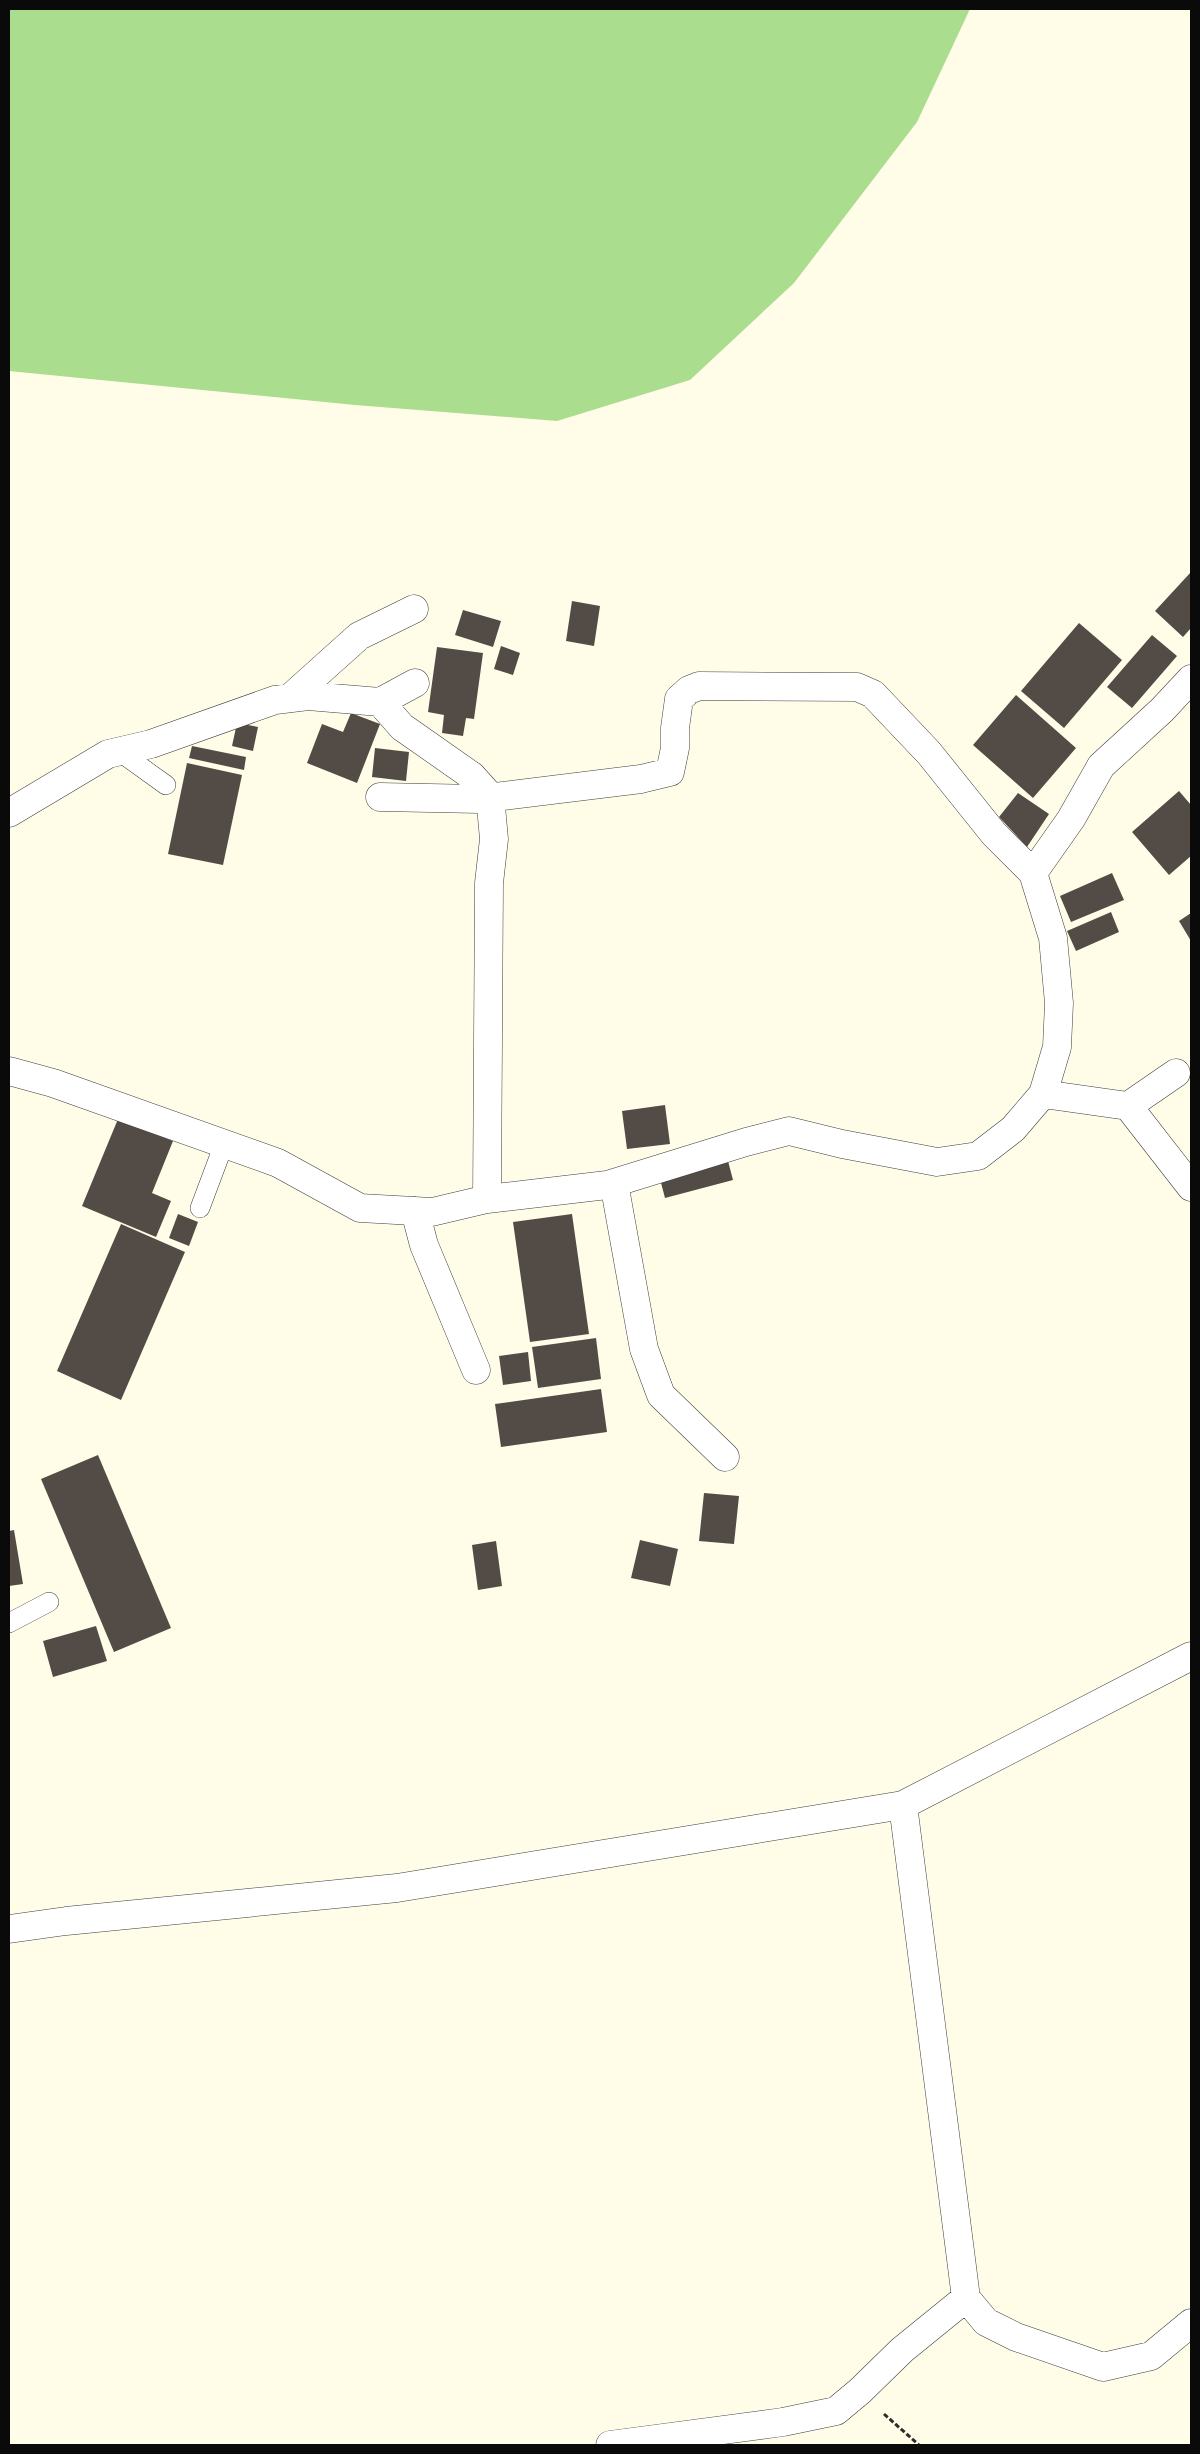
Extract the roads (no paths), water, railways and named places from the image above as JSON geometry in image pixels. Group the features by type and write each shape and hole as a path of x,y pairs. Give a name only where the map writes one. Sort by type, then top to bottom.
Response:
{"street":[{"path":"290,698 359,636 414,609"},
{"path":"1033,873 1071,819 1101,766 1162,710 1191,679"},
{"path":"9,813 108,754 151,744 275,700 308,696 380,702 415,683"},
{"path":"9,1071 53,1083 278,1163 360,1208 432,1212 487,1199 614,1183 746,1142 789,1131 842,1144 937,1162 978,1156 1013,1129 1044,1094 1057,1047 1058,1003 1053,938 1033,873 994,834 929,753 873,694 857,687 699,686 689,690 680,699 675,728 675,748 670,772 641,779 490,796 479,799 380,797"},
{"path":"380,702 402,727 472,776 490,796 494,840 489,883 487,1199"},
{"path":"1044,1094 1128,1106 1176,1073"},
{"path":"1128,1106 1191,1187"},
{"path":"614,1183 644,1349 661,1395 725,1457"},
{"path":"415,1211 424,1245 476,1370"},
{"path":"9,1929 66,1921 396,1888 903,1805 1191,1656"},
{"path":"903,1805 966,2298 986,2322 1016,2337 1103,2367 1150,2356 1191,2323"},
{"path":"610,2445 782,2422 836,2411 860,2391 902,2350 966,2298"}],"lane":[{"path":"120,752 166,785"},
{"path":"200,1208 224,1144"},
{"path":"9,1623 49,1602"}]}
